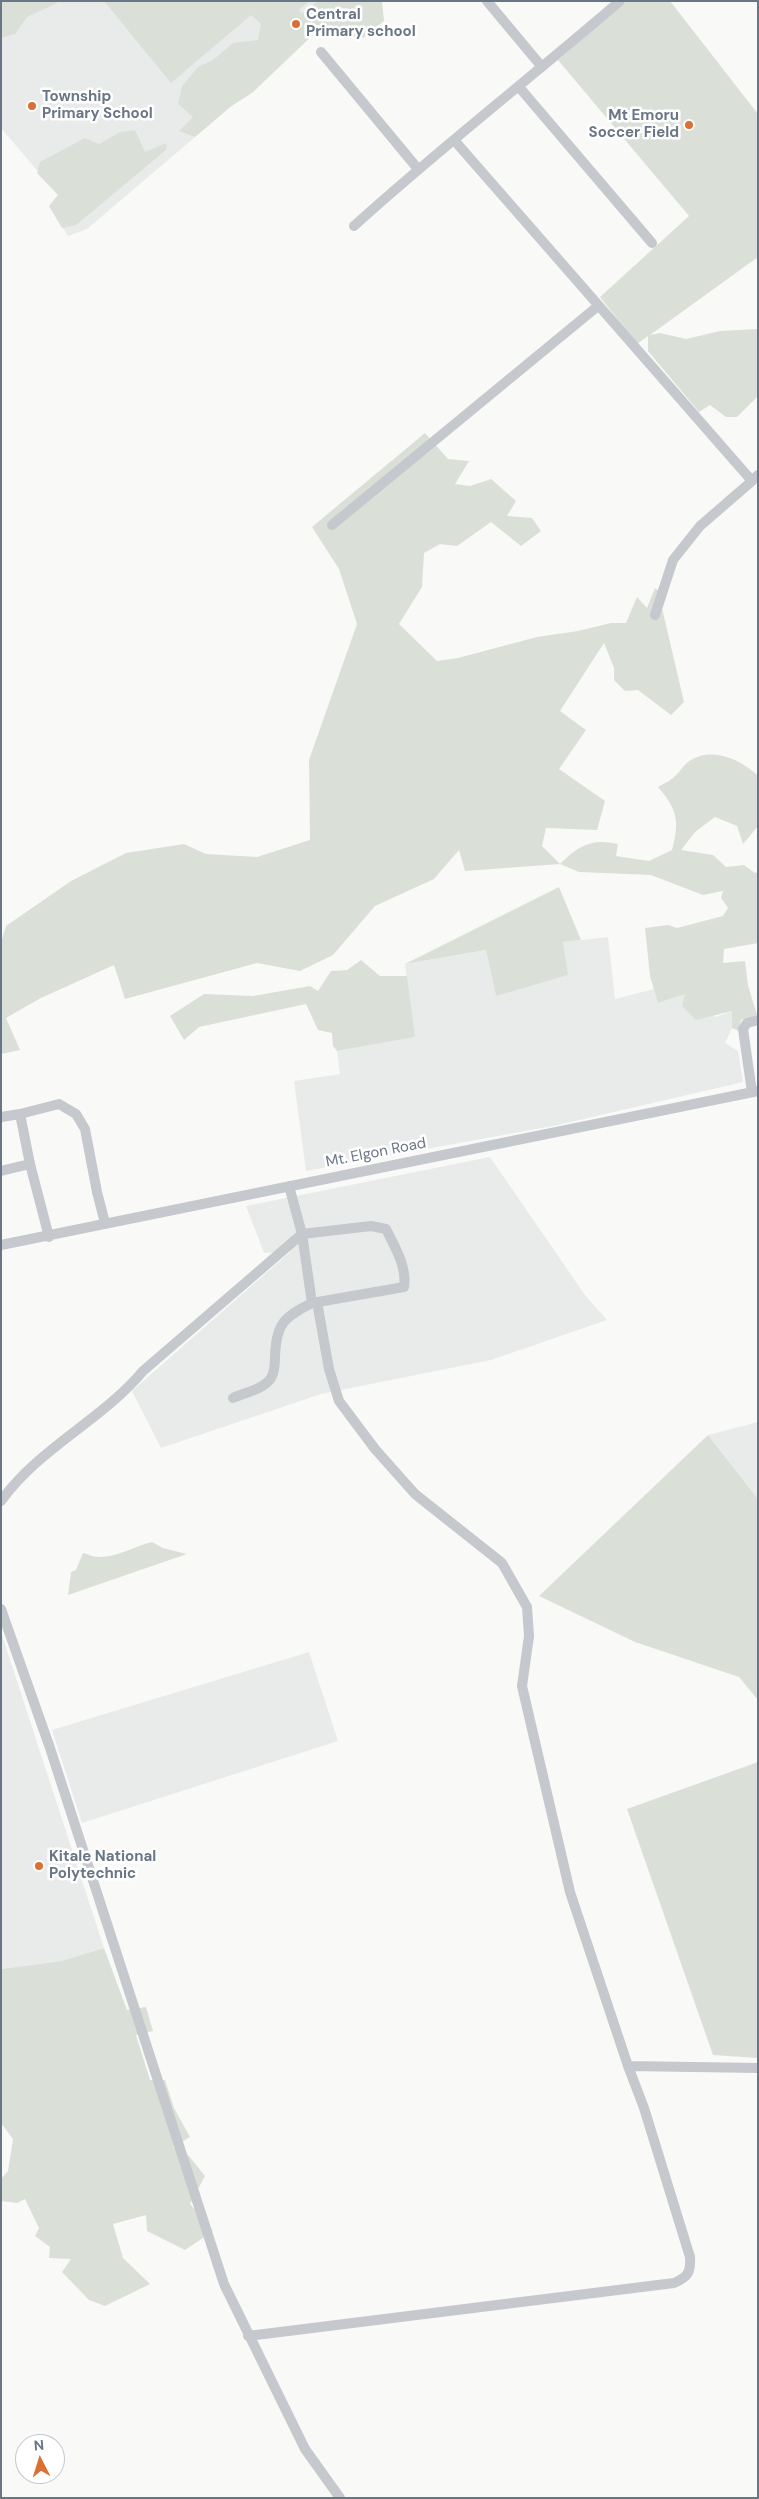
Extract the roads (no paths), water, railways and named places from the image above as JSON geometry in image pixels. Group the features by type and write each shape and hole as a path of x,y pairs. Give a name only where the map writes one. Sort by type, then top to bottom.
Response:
{"street":[{"path":"488,1 542,67"},
{"path":"354,226 418,169 519,87 620,1"},
{"path":"321,52 418,169"},
{"path":"519,87 652,243"},
{"path":"454,140 598,306 755,478 700,526 673,560 655,615"},
{"path":"332,525 598,306"},
{"path":"755,1092 743,1029 747,1023 758,1020"},
{"name":"Mt. Elgon Road","path":"1,1245 49,1237 105,1223 755,1092"},
{"path":"1,1117 59,1104 76,1114 85,1129 105,1223"},
{"path":"20,1114 30,1164 49,1237"},
{"path":"1,1171 30,1164"},
{"path":"248,2336 674,2283 686,2278 691,2269 690,2257 644,2108 628,2066 570,1892 522,1686 529,1636 527,1607 502,1563 415,1494 376,1449 339,1401 329,1369 314,1302 302,1234 289,1186"},
{"path":"1,1501 9,1490 44,1456 125,1392 143,1371 302,1234 380,1226 386,1229 397,1250 406,1277 404,1288 314,1302 295,1311 276,1334 275,1367 272,1377 266,1384 233,1398"},
{"path":"1,1609 50,1748 224,2284 305,2449 340,2498"},
{"path":"628,2066 758,2068"}],"place":[{"name":"Central Primary school","path":"296,24"},
{"name":"Township Primary School","path":"32,106"},
{"name":"Mt Emoru Soccer Field","path":"689,125"},
{"name":"Kitale National Polytechnic","path":"39,1866"}]}
